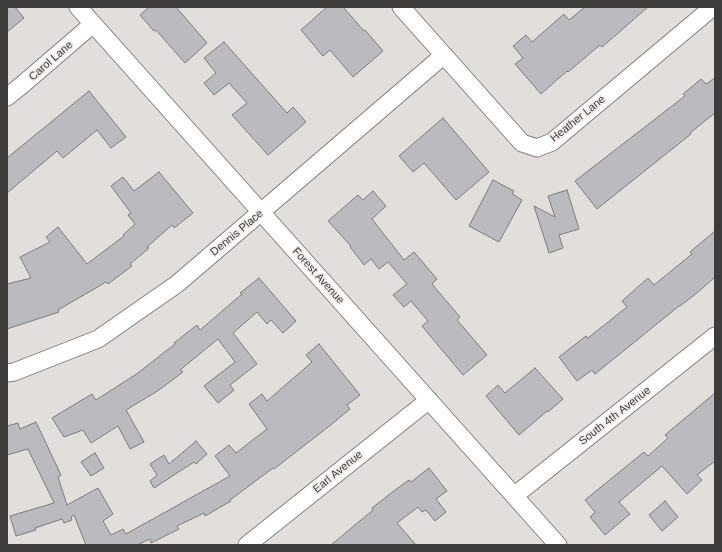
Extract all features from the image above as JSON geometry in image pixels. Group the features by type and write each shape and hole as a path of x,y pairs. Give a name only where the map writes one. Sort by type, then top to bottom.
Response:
{"street":[{"name":"Forest Avenue","path":"78,7 558,545"},
{"name":"Heather Lane","path":"401,7 522,143 537,148 552,142 713,7"},
{"name":"Carol Lane","path":"7,97 93,24"},
{"name":"Dennis Place","path":"7,373 14,372 98,339 177,284 444,55"},
{"name":"South 4th Avenue","path":"514,496 715,336"},
{"name":"Earl Avenue","path":"247,545 429,400"}],"building":[{"path":"7,7 15,7 24,18 7,32"},
{"path":"149,7 176,7 207,43 185,63 156,30 154,31 140,15"},
{"path":"327,7 343,7 383,51 353,77 330,50 323,56 301,30"},
{"path":"585,7 648,7 602,47 600,45 541,94 515,64 523,58 513,46 526,35 532,42 564,14 569,20"},
{"path":"224,42 287,113 293,107 306,122 268,155 232,115 247,103 229,83 214,95 204,83 216,73 204,58"},
{"path":"715,78 715,113 597,209 575,181 685,96 683,94 701,79 706,84"},
{"path":"89,91 126,137 111,148 97,130 63,158 57,151 7,193 7,158"},
{"path":"443,118 489,172 456,200 424,163 413,172 399,156"},
{"path":"159,172 193,213 174,228 172,225 147,247 149,248 130,264 132,266 108,284 106,282 58,310 59,312 7,329 7,284 31,278 20,257 50,242 46,237 58,227 87,264 124,236 123,235 135,224 128,215 131,213 111,186 123,177 134,191"},
{"path":"493,180 514,191 512,194 522,200 499,242 469,226"},
{"path":"567,190 579,229 559,235 563,248 549,253 534,206 555,217 548,196"},
{"path":"373,191 386,206 372,219 404,260 414,252 437,279 432,284 460,317 457,320 487,355 463,375 422,326 428,321 411,301 404,307 393,295 407,284 388,262 379,269 371,259 364,265 350,247 351,246 328,221 358,195 363,200"},
{"path":"715,231 715,277 595,374 592,370 577,381 559,357 586,336 588,338 627,307 622,301 648,278 654,285 692,254 690,252"},
{"path":"259,278 296,321 283,333 271,320 267,324 257,312 233,333 257,364 230,385 234,390 218,403 204,386 235,362 218,339 180,370 183,372 159,390 126,410 144,442 130,449 118,426 91,443 83,430 64,437 52,418 92,394 96,400 138,373 197,325 200,330 242,294 240,293"},
{"path":"319,344 360,395 347,405 350,409 332,424 274,469 273,468 230,500 231,501 205,516 204,513 177,526 179,529 151,543 150,539 137,545 86,545 74,515 71,517 72,520 64,523 62,519 35,528 36,530 16,536 10,516 54,503 28,449 7,455 7,426 18,423 20,429 36,422 61,475 58,477 67,505 98,488 113,514 103,521 111,535 123,529 126,534 230,476 215,456 229,445 236,453 267,429 249,404 262,394 267,401 312,362 306,355"},
{"path":"535,368 563,399 519,435 486,396 498,385 505,393"},
{"path":"715,393 715,461 697,475 702,480 687,494 662,466 619,502 630,514 605,535 590,517 595,512 585,500 644,452 648,456 668,438 665,435"},
{"path":"196,441 207,454 196,464 194,462 154,488 150,481 157,475 150,464 164,455 169,464"},
{"path":"95,453 104,468 91,476 81,462"},
{"path":"429,468 447,491 436,499 446,512 435,521 426,510 422,512 418,507 397,523 416,545 331,545 373,510 372,508 409,480 411,482"},
{"path":"665,501 678,517 662,531 649,515"}]}
